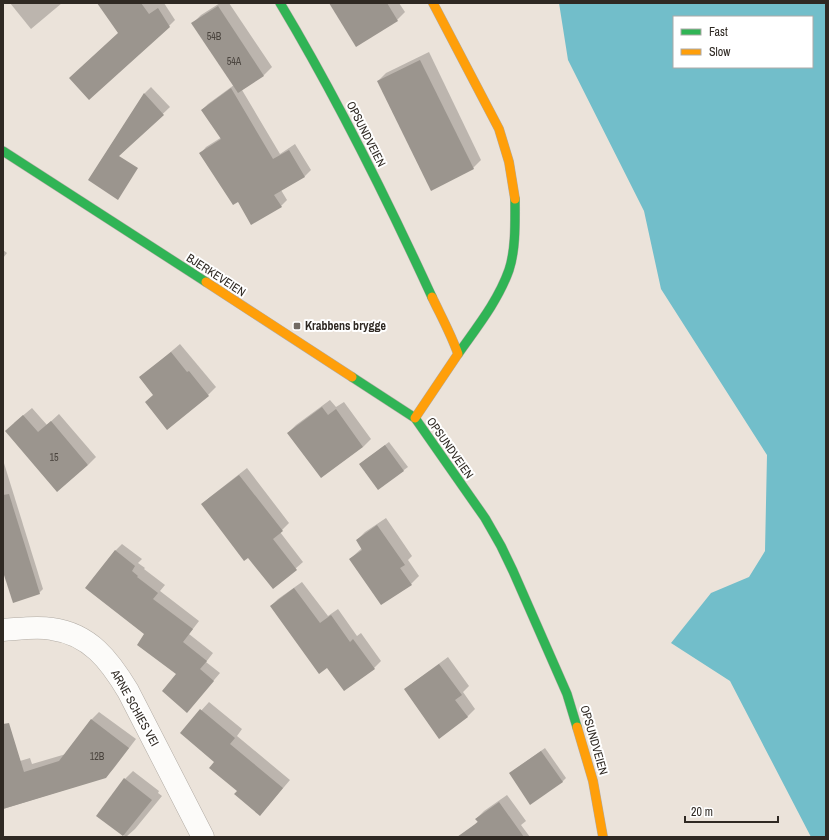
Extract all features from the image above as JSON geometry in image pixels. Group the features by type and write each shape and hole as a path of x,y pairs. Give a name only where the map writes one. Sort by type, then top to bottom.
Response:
{"street":[{"name":"OPSUNDVEIEN","path":"280,3 346,120 400,226 444,323 451,334 458,354 415,418 485,518 513,571 567,694 593,781 603,837"},
{"path":"433,3 499,129 509,162 515,193 515,234 509,269 491,307 458,354"},
{"name":"BJERKEVEIEN","path":"3,151 415,418"},
{"name":"ARNE SCHIES VEI","path":"3,630 52,629 66,632 82,639 98,650 115,670 128,692 203,837"}],"water":[{"path":"559,3 826,3 826,837 811,837 730,681 671,643 711,593 749,577 765,551 767,455 661,289 644,211 568,60"}],"building":[{"path":"97,3 141,3 149,14 158,8 170,27 89,100 69,78 118,33"},
{"path":"329,3 387,3 398,21 356,47"},
{"path":"218,6 264,76 238,93 191,23"},
{"path":"420,60 474,169 431,191 377,81"},
{"path":"231,88 273,159 289,150 305,177 274,195 282,207 251,225 238,202 233,205 199,153 221,139 201,110"},
{"path":"144,93 164,115 119,156 138,168 118,200 88,180"},
{"path":"171,352 187,372 189,371 209,396 167,430 145,402 153,395 139,377"},
{"path":"322,407 328,415 336,409 363,447 321,478 287,433"},
{"path":"23,415 38,432 51,421 88,465 57,492 5,431"},
{"path":"385,445 404,471 378,490 359,464"},
{"path":"239,475 283,531 273,539 297,570 273,589 248,558 244,561 201,504"},
{"path":"9,494 40,594 13,603 3,572 3,495"},
{"path":"377,525 405,565 400,568 412,585 381,605 349,559 362,550 356,540"},
{"path":"115,550 135,566 132,571 138,576 137,577 158,593 153,599 193,629 183,642 207,661 200,669 214,681 187,713 162,691 176,674 137,645 144,634 85,588"},
{"path":"294,588 320,623 331,615 350,642 353,639 375,669 344,691 327,668 319,674 270,606"},
{"path":"439,664 462,695 455,700 468,717 439,739 404,689"},
{"path":"200,709 235,738 230,744 283,788 260,816 234,794 237,791 209,768 214,762 180,733"},
{"path":"91,719 129,748 106,778 3,809 3,724 9,723 24,772 59,761"},
{"path":"541,751 563,782 530,805 509,773"},
{"path":"124,778 152,800 123,836 96,816"},
{"path":"499,802 524,837 457,837 478,822 475,819"}],"traffic: fast":[{"path":"280,3 341,111 397,222 432,297"},
{"path":"3,151 206,282"},
{"path":"458,354 493,303 509,270 514,244 515,199"},
{"path":"352,377 415,418 485,518 513,571 567,694 577,727"}],"traffic: slow":[{"path":"433,3 499,129 509,162 515,199"},
{"path":"206,282 352,377"},
{"path":"415,418 458,354 432,297"},
{"path":"577,727 593,781 603,837"}],"place":[{"name":"Krabbens brygge","path":"297,326"}]}
